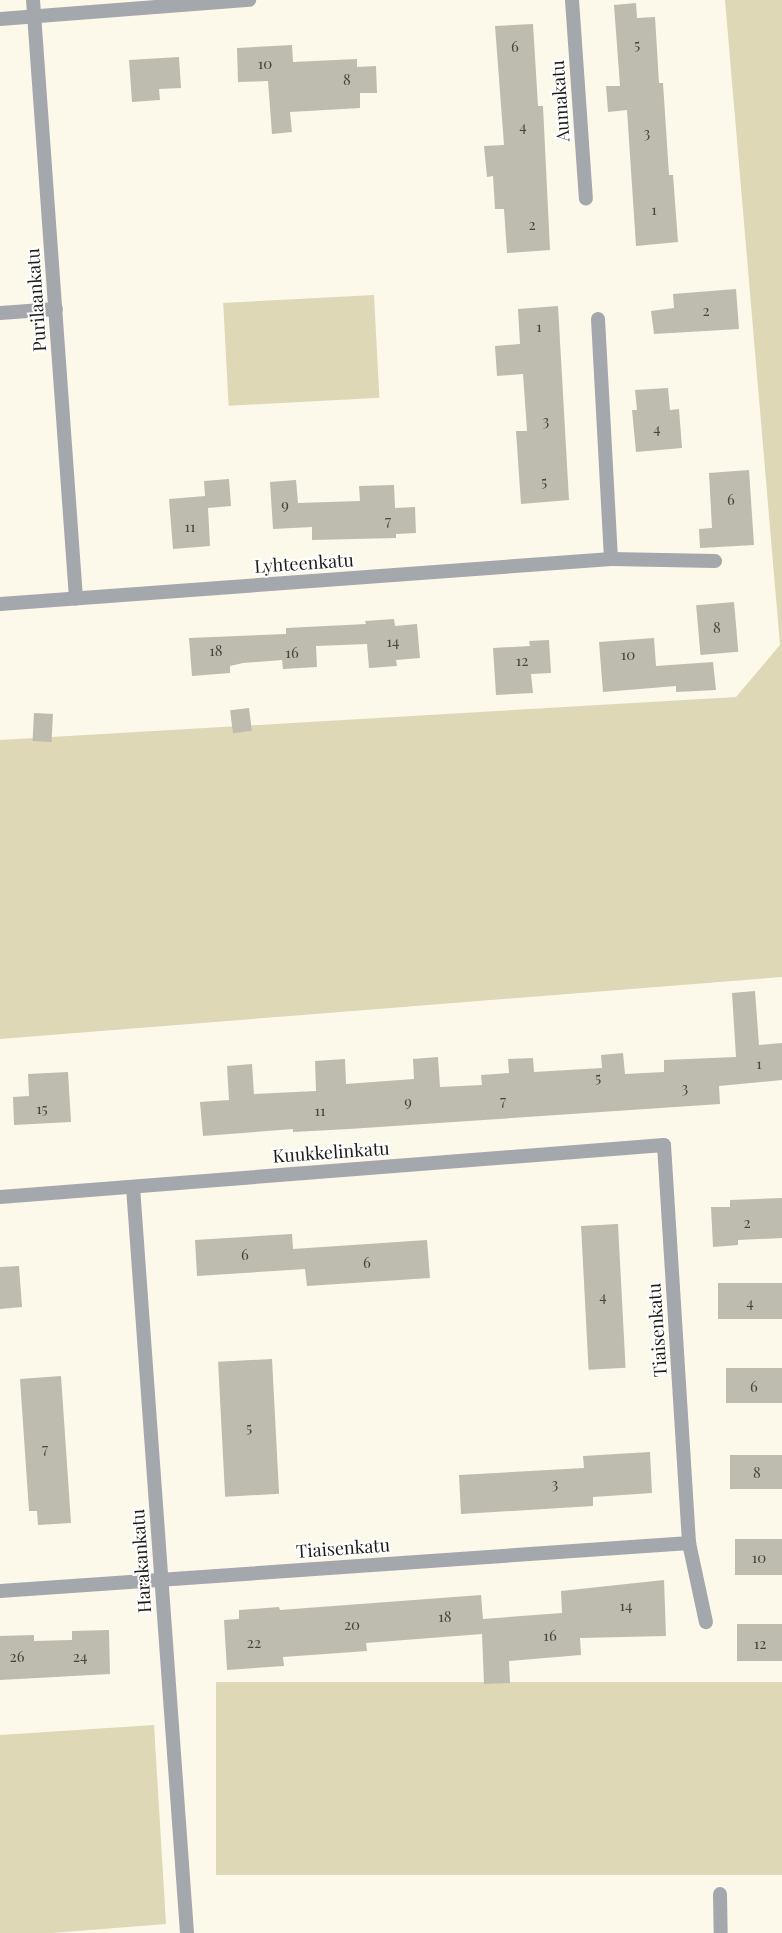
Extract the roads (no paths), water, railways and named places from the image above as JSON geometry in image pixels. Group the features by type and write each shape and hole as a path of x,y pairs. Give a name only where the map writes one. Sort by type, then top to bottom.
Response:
{"street":[{"name":"Purilaankatu","path":"32,0 76,598"},
{"path":"0,19 249,0"},
{"name":"Aumakatu","path":"572,0 586,199"},
{"path":"0,313 56,309"},
{"path":"598,319 611,559"},
{"name":"Lyhteenkatu","path":"0,604 611,559 715,561"},
{"name":"Kuukkelinkatu","path":"0,1197 664,1145"},
{"name":"Tiaisenkatu","path":"664,1145 689,1543 706,1622"},
{"name":"Harakankatu","path":"132,1187 187,1933"},
{"name":"Tiaisenkatu","path":"0,1591 689,1543"},
{"path":"720,1894 721,1933"}]}
